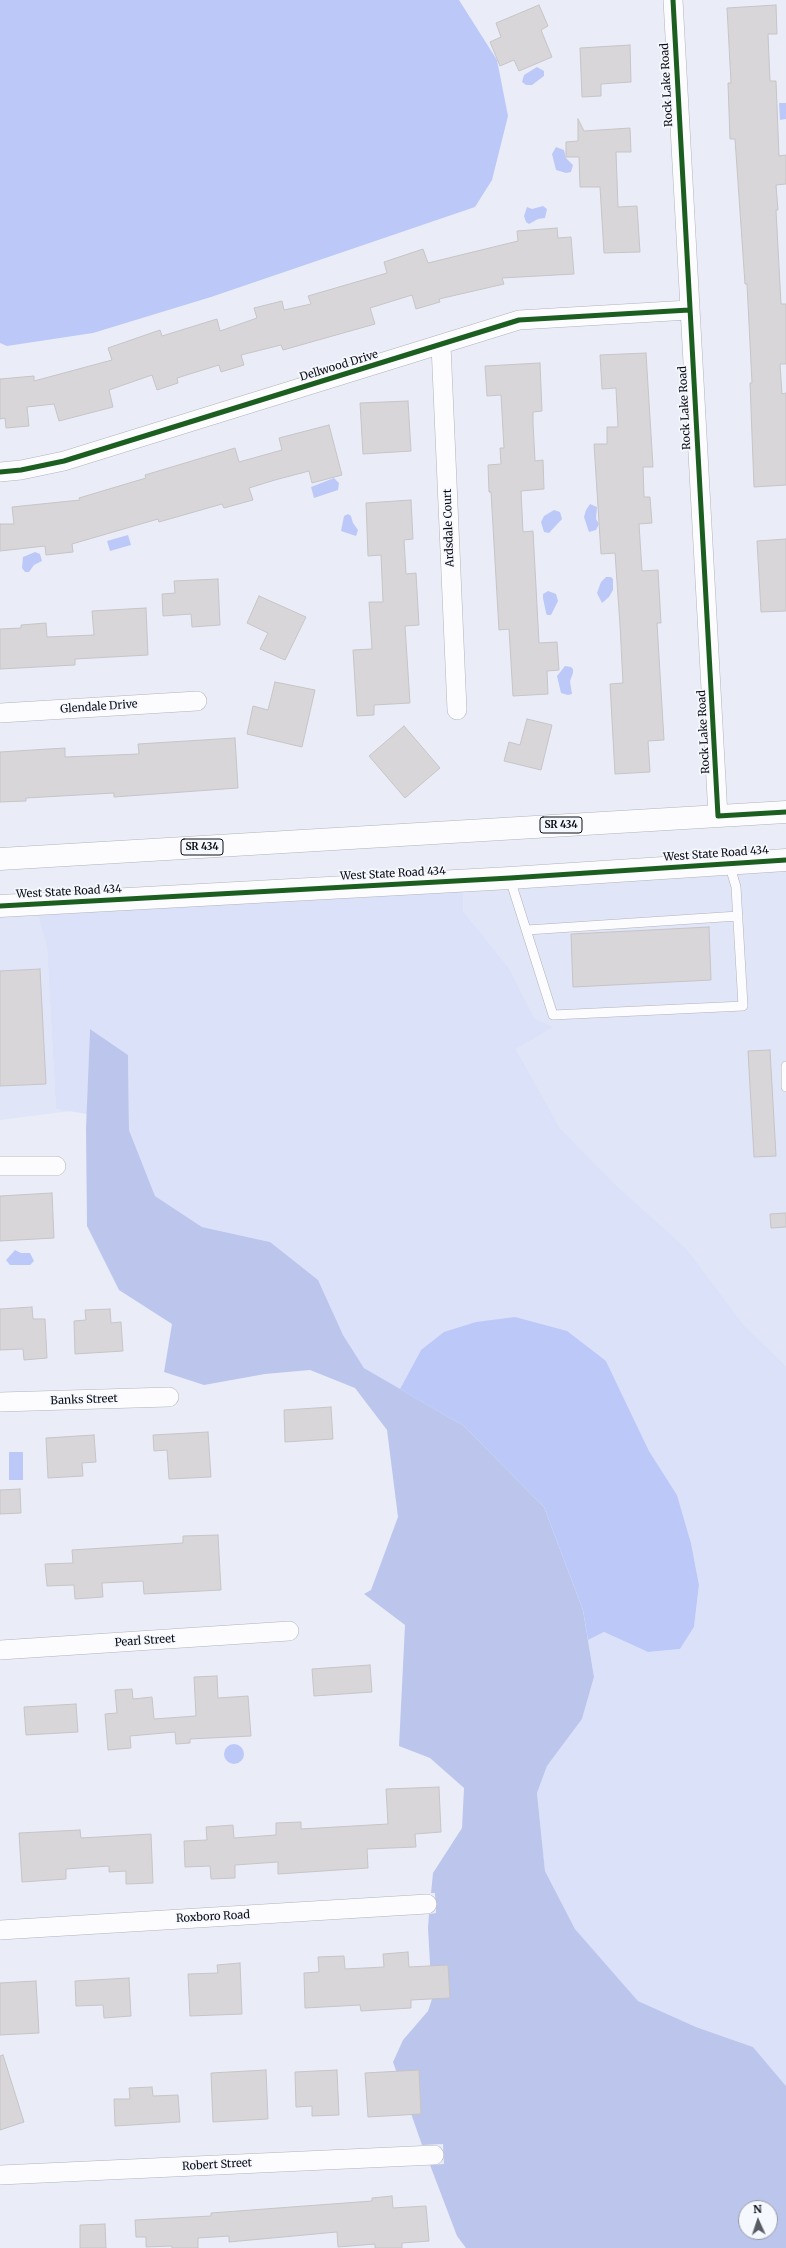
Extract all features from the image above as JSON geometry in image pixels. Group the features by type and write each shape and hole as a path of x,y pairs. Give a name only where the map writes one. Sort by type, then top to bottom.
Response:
{"main road":[{"name":"SR 434","path":"0,859 786,812"},
{"name":"West State Road 434","path":"0,906 510,878 786,860"}],"street":[{"name":"Rock Lake Road","path":"673,0 718,816"},
{"name":"Dellwood Drive","path":"0,472 21,470 64,461 519,320 689,310"},
{"name":"Ardsdale Court","path":"441,345 457,710"},
{"name":"Glendale Drive","path":"0,713 197,700"},
{"path":"0,1166 56,1166"},
{"name":"Banks Street","path":"0,1402 169,1397"},
{"name":"Pearl Street","path":"0,1650 289,1632"},
{"name":"Roxboro Road","path":"0,1930 426,1904"},
{"name":"Robert Street","path":"0,2175 434,2155"}],"lane":[{"path":"510,878 553,1015 743,1006 736,887 729,863"},
{"path":"526,930 738,916"},
{"path":"786,1066 786,1087"}],"shaded area":[{"path":"0,0 459,0 497,60 508,116 492,180 475,207 211,297 93,333 7,346 0,343"},
{"path":"537,67 544,71 544,76 532,85 526,85 522,82 524,75"},
{"path":"779,103 786,103 786,119 780,120"},
{"path":"556,147 564,150 566,158 573,165 571,172 566,173 556,170 552,154"},
{"path":"543,206 547,209 545,218 538,219 529,224 526,222 524,216 527,207 532,209"},
{"path":"334,478 339,483 338,490 314,498 311,487"},
{"path":"590,504 597,507 596,519 599,524 596,530 589,532 584,517"},
{"path":"554,510 560,512 562,519 549,533 544,532 541,522 544,516"},
{"path":"348,514 351,516 353,523 358,530 356,536 341,531 344,516"},
{"path":"128,535 131,545 110,551 107,541"},
{"path":"35,552 40,554 42,561 34,565 29,572 25,572 22,568 23,557"},
{"path":"606,577 611,577 613,579 613,590 609,597 602,603 597,593 601,582"},
{"path":"548,591 556,594 558,601 551,615 547,615 546,613 543,598 543,594"},
{"path":"565,666 573,669 570,681 572,694 568,695 561,693 557,676"},
{"path":"786,871 786,1366 743,1324 687,1249 616,1185 560,1128 516,1049 554,1027 535,1019 509,968 463,911 463,891"},
{"path":"463,891 463,911 509,968 535,1019 554,1027 516,1049 560,1128 616,1185 687,1249 743,1324 786,1366 786,2086 753,2047 696,2027 638,2001 575,1929 545,1871 537,1793 547,1766 582,1719 594,1677 588,1640 604,1632 648,1652 680,1649 694,1627 699,1585 691,1543 677,1495 649,1451 606,1361 421,1350 400,1389 364,1368 343,1335 270,1242 202,1227 155,1196 129,1130 128,1055 90,1029 87,1114 56,1109 47,947 38,915"},
{"path":"38,915 47,946 56,1109 71,1111 0,1120 0,917"},
{"path":"90,1029 128,1055 129,1130 155,1196 202,1227 270,1242 318,1280 343,1335 364,1368 464,1426 544,1507 583,1610 594,1677 582,1719 547,1766 537,1793 545,1871 575,1929 638,2001 696,2027 753,2047 786,2086 786,2248 466,2248 457,2236 430,2165 444,2164 443,2144 422,2145 393,2062 403,2040 428,2011 432,1999 428,1928 429,1914 436,1913 435,1893 431,1893 433,1873 462,1828 464,1788 430,1758 399,1746 405,1625 364,1594 371,1590 398,1517 387,1430 355,1388 310,1370 265,1374 204,1385 164,1372 172,1324 119,1290 87,1226 86,1128"},
{"path":"15,1250 21,1253 30,1253 34,1261 30,1265 10,1265 6,1260"},
{"path":"515,1317 567,1331 606,1361 649,1451 677,1495 691,1543 699,1585 694,1627 680,1649 648,1652 604,1632 588,1640 583,1610 544,1507 464,1426 400,1389 421,1350 444,1332 476,1322"},
{"path":"9,1452 23,1452 23,1480 9,1480"},
{"path":"234,1744 241,1747 244,1754 241,1761 234,1764 227,1761 224,1754 227,1747"}],"building":[{"path":"539,5 548,26 541,30 552,57 519,71 514,60 500,66 490,42 501,37 496,23"},
{"path":"776,5 777,34 768,34 770,81 776,81 779,156 786,155 786,184 776,185 778,210 776,210 781,304 786,304 786,364 780,364 782,394 786,393 786,485 754,487 750,383 752,383 747,284 745,284 735,139 730,139 728,83 731,83 727,8"},
{"path":"630,45 631,82 601,84 601,96 582,97 580,48"},
{"path":"578,119 584,131 630,128 631,152 616,152 618,207 637,206 640,252 604,253 600,187 580,187 579,157 566,157 566,142 578,141"},
{"path":"557,228 558,238 571,237 574,274 502,278 504,284 439,299 440,302 416,309 412,295 370,308 375,324 283,350 281,345 241,355 244,365 221,372 219,365 177,378 178,383 157,390 152,375 109,390 113,407 59,421 54,404 27,407 29,426 6,428 5,418 0,419 0,379 34,376 34,381 112,360 108,348 160,330 162,336 217,319 220,331 257,318 254,308 282,301 284,310 311,304 308,296 387,273 384,262 423,249 428,263 518,241 517,231"},
{"path":"646,353 653,467 643,467 644,497 650,497 652,523 639,524 642,571 658,570 661,623 657,623 664,740 648,741 650,772 615,774 610,684 623,683 620,625 615,553 601,554 594,444 607,444 607,427 618,427 616,388 602,389 600,355"},
{"path":"540,363 542,411 533,412 533,423 535,461 543,460 544,489 521,491 523,532 533,531 539,643 557,642 559,670 547,671 548,694 513,696 509,629 499,630 491,492 489,492 488,465 501,464 500,448 504,448 501,395 487,396 485,366"},
{"path":"408,401 411,451 363,454 360,403"},
{"path":"329,425 342,475 312,483 309,471 275,480 249,488 253,500 224,508 222,504 159,522 158,519 72,544 73,552 46,555 45,546 0,551 0,524 14,524 12,507 80,500 79,498 146,478 145,475 235,448 239,462 282,450 279,438"},
{"path":"411,500 413,539 404,540 406,574 416,573 419,625 405,626 410,703 374,705 374,715 357,716 353,650 372,649 369,602 383,602 381,555 368,556 366,503"},
{"path":"786,539 786,611 761,612 757,541"},
{"path":"218,579 220,625 192,627 191,614 163,616 162,594 175,593 174,581"},
{"path":"259,596 306,617 285,660 260,649 268,633 247,623"},
{"path":"146,608 148,655 75,659 75,665 0,669 0,629 21,628 21,625 46,623 47,637 94,635 92,611"},
{"path":"275,682 315,690 302,747 247,734 253,706 268,710"},
{"path":"527,719 552,725 541,770 504,761 509,742 520,745"},
{"path":"404,726 440,768 405,798 369,756"},
{"path":"235,738 238,788 114,797 114,793 26,798 26,801 0,802 0,752 65,748 65,757 139,754 138,744"},
{"path":"709,927 711,980 573,987 571,934"},
{"path":"40,969 46,1084 0,1086 0,971"},
{"path":"770,1050 776,1156 754,1157 748,1051"},
{"path":"52,1193 54,1238 0,1241 0,1196"},
{"path":"786,1213 786,1227 771,1228 770,1214"},
{"path":"32,1307 33,1319 45,1319 47,1358 24,1360 23,1349 0,1350 0,1309"},
{"path":"110,1309 111,1323 121,1322 123,1351 75,1354 74,1321 86,1320 85,1310"},
{"path":"331,1407 333,1439 285,1442 284,1410"},
{"path":"208,1432 211,1477 169,1479 167,1450 154,1451 153,1435"},
{"path":"94,1435 96,1462 82,1463 83,1476 48,1478 46,1438"},
{"path":"20,1489 21,1513 0,1514 0,1490"},
{"path":"218,1535 221,1590 144,1594 143,1581 102,1583 103,1597 75,1599 74,1585 47,1586 45,1564 73,1563 72,1550 183,1543 183,1536"},
{"path":"370,1665 372,1692 314,1696 312,1669"},
{"path":"217,1676 218,1698 248,1696 251,1736 190,1739 190,1743 176,1744 175,1732 130,1736 131,1748 108,1750 105,1714 117,1713 115,1690 132,1689 133,1699 152,1697 154,1719 196,1716 194,1677"},
{"path":"76,1704 78,1732 26,1735 24,1707"},
{"path":"439,1787 441,1832 415,1834 416,1847 367,1849 368,1868 278,1874 278,1862 235,1865 235,1878 211,1879 210,1866 185,1867 184,1841 207,1840 206,1827 233,1825 234,1838 276,1835 276,1823 301,1822 301,1829 388,1824 386,1789"},
{"path":"80,1830 81,1838 151,1834 153,1883 126,1884 126,1871 109,1872 109,1866 66,1869 66,1879 22,1882 19,1833"},
{"path":"408,1952 409,1967 448,1965 450,1998 411,2000 411,2008 361,2011 360,2005 305,2008 304,1973 319,1972 318,1957 344,1956 345,1969 384,1967 383,1954"},
{"path":"240,1963 242,2014 190,2016 188,1974 218,1973 217,1965"},
{"path":"129,1978 131,2016 104,2018 103,2005 76,2006 75,1981"},
{"path":"36,1981 39,2033 0,2035 0,1983"},
{"path":"3,2055 24,2122 0,2130 0,2056"},
{"path":"266,2070 268,2119 213,2122 211,2073"},
{"path":"337,2070 339,2115 312,2116 312,2106 296,2107 295,2072"},
{"path":"419,2070 421,2114 368,2117 365,2073"},
{"path":"152,2087 153,2096 178,2095 180,2122 115,2126 114,2099 130,2099 129,2088"},
{"path":"392,2196 393,2208 426,2206 429,2241 402,2243 402,2248 375,2248 375,2244 338,2247 337,2232 229,2242 229,2236 198,2238 198,2248 172,2248 172,2246 146,2247 146,2237 136,2237 135,2220 211,2216 211,2213 372,2201 372,2198"},
{"path":"105,2224 106,2248 80,2248 80,2225"}],"cycle path":[{"path":"673,0 718,816 786,812"},
{"path":"0,472 21,470 64,461 519,320 689,310"},
{"path":"0,906 510,878 786,860"}]}
